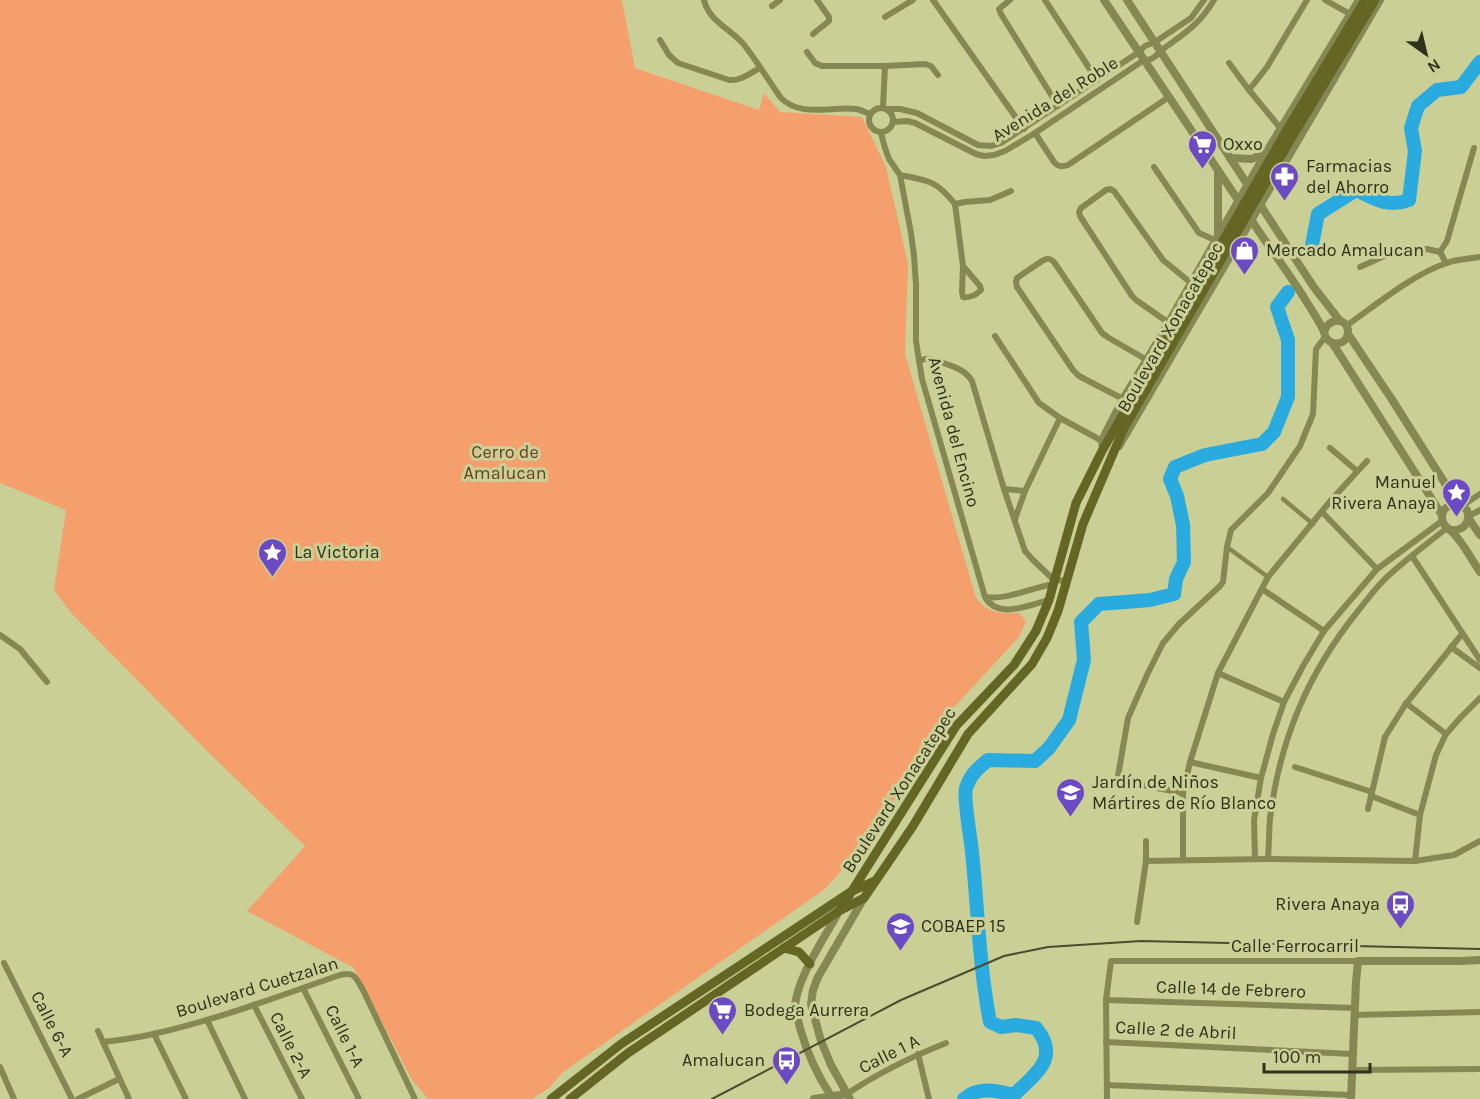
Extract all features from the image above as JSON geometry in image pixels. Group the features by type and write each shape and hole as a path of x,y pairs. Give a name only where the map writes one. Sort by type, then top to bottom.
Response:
{"main road":[{"name":"Boulevard Xonacatepec","path":"570,1099 628,1053 784,948 864,898 913,826 968,734 1032,664 1047,638 1058,611 1083,524 1114,452 1121,426 1285,133 1365,0"},
{"name":"Boulevard Xonacatepec","path":"551,1099 621,1044 852,891 956,726 1014,664 1036,631 1049,600 1076,503 1104,445 1121,426 1375,0"},
{"path":"839,912 852,891 875,881"},
{"path":"784,948 799,952 810,964"}],"street":[{"path":"704,0 709,12 740,40 787,104 804,110 855,109 870,114"},
{"path":"772,6 780,0"},
{"path":"813,34 829,21 829,17 817,0"},
{"path":"885,18 913,0"},
{"path":"933,0 1024,129"},
{"path":"1010,0 999,9 1058,106"},
{"path":"1045,0 1097,80"},
{"path":"1104,0 1301,294 1449,529 1480,572"},
{"path":"1127,0 1313,286 1345,327 1460,505 1467,510 1480,535"},
{"name":"Avenida del Roble","path":"885,109 900,109 917,113 978,145 991,146 1001,143 1145,46 1191,18 1204,0"},
{"name":"Avenida del Roble","path":"893,122 915,123 975,154 994,155 1005,151 1144,60 1154,58 1160,51 1192,29 1215,0"},
{"path":"1249,90 1267,67 1306,0"},
{"path":"1325,0 1350,14"},
{"name":"Boulevard Xonacatepec","path":"1104,445 1123,399 1359,0"},
{"name":"Boulevard Xonacatepec","path":"1114,452 1123,441 1380,0"},
{"path":"660,40 669,55 678,63 729,80 735,81 760,68"},
{"path":"807,52 815,63 822,66 928,65 938,75"},
{"path":"1229,63 1281,129"},
{"path":"885,66 885,109"},
{"path":"1035,133 1054,162 1063,167 1169,97"},
{"path":"878,108 885,109 892,115 891,128 886,132 876,132 871,129 868,119 870,114 878,108"},
{"name":"Avenida del Encino","path":"881,133 887,153 900,176 914,256 916,341 922,379 985,597"},
{"path":"1440,252 1447,241 1474,148"},
{"path":"1230,158 1252,159 1268,151"},
{"path":"1154,166 1199,233 1218,235"},
{"path":"1218,170 1218,235"},
{"path":"1257,170 1261,182 1266,184 1274,181"},
{"path":"900,176 931,182 947,194 955,204 963,266 962,292 963,297 968,297 981,290 963,266"},
{"path":"1169,322 1132,296 1079,212 1084,206 1110,189 1117,194 1163,260 1191,283"},
{"path":"955,204 990,200 1011,191"},
{"path":"1218,235 1228,224 1235,225 1239,229 1240,238"},
{"path":"1360,267 1391,253 1428,249 1440,252 1446,263"},
{"path":"1345,327 1408,283 1434,268 1446,263 1480,257"},
{"path":"1123,399 1079,376 1073,370 1017,287 1017,279 1046,258 1051,259 1102,333 1147,360"},
{"path":"1301,294 1313,286"},
{"path":"1183,793 1121,781 1118,776 1128,718 1163,643 1179,624 1223,582 1231,531 1268,493 1300,446 1312,414 1316,349 1329,323 1334,321 1345,327"},
{"path":"1333,344 1346,339 1345,327"},
{"path":"996,336 1039,403 1104,445"},
{"path":"1158,341 1175,350"},
{"path":"919,361 925,358 930,359 968,374 1025,551 1054,582"},
{"path":"1015,519 1025,491 1060,418"},
{"path":"1330,448 1357,471"},
{"path":"1183,860 1183,793 1190,762 1218,673 1268,577 1367,461"},
{"path":"1004,489 1025,491"},
{"path":"1254,859 1254,820 1260,778 1273,734 1284,702 1324,632 1377,568 1442,518 1448,506 1460,505 1480,494"},
{"path":"1283,499 1313,524"},
{"path":"1449,529 1457,531 1463,529 1469,517 1480,510"},
{"path":"1322,512 1377,568"},
{"path":"1268,859 1270,820 1276,781 1286,742 1312,677 1345,627 1375,590 1391,573 1449,529"},
{"path":"1227,547 1268,577"},
{"path":"1412,556 1480,660"},
{"path":"985,597 1007,596 1054,582 1067,581"},
{"path":"1262,589 1324,632"},
{"path":"985,597 989,604 996,608 1016,609 1049,600"},
{"path":"1368,808 1385,737 1406,703 1462,634"},
{"path":"0,635 20,649 47,682"},
{"path":"1451,647 1480,668"},
{"path":"1218,673 1284,702"},
{"path":"1415,861 1420,815 1436,755 1446,734 1480,698"},
{"path":"1406,703 1446,734"},
{"path":"1190,762 1260,778"},
{"path":"1295,766 1372,794 1420,815"},
{"path":"1137,922 1146,861 1146,841"},
{"path":"1146,861 1254,859 1415,861 1454,855 1480,842"},
{"path":"819,1099 848,1096 821,1041 811,1004 813,990 818,977 864,898"},
{"path":"832,1098 806,1049 795,1010 800,985 839,912"},
{"name":"Calle Ferrocarril","path":"1106,1000 1111,962 1480,960"},
{"path":"1107,1085 1351,1097 1358,961"},
{"name":"Calle 6-A","path":"4,963 72,1099"},
{"name":"Boulevard Cuetzalan","path":"103,1042 154,1034 207,1020 347,973 355,976 415,1099"},
{"name":"Calle 1-A","path":"303,988 359,1099"},
{"path":"1106,1000 1107,1099"},
{"name":"Calle 14 de Febrero","path":"1106,1000 1355,1012 1480,1012"},
{"name":"Calle 2-A","path":"255,1005 302,1099"},
{"path":"207,1020 245,1099"},
{"path":"98,1031 129,1099"},
{"path":"154,1034 186,1099"},
{"name":"Calle 2 de Abril","path":"1106,1042 1353,1054"},
{"name":"Calle 1 A","path":"848,1096 860,1085 918,1054 946,1043"},
{"path":"918,1054 929,1099"},
{"path":"0,1067 14,1099"},
{"path":"1352,1071 1480,1069"},
{"path":"78,1099 119,1079"}],"green space":[{"name":"Cerro de Amalucan","path":"0,0 622,0 635,68 759,110 764,93 780,112 862,117 886,167 908,264 905,354 976,598 990,610 1000,613 1019,613 1026,621 1019,637 946,716 871,838 825,889 563,1072 549,1088 532,1099 428,1099 412,1080 354,968 247,911 305,846 206,750 73,615 54,590 66,510 0,483"}],"waterway":[{"path":"1311,250 1318,214 1356,190 1388,203 1409,200 1415,151 1411,128 1418,106 1437,90 1461,87 1480,62"},
{"path":"964,1099 982,1091 1014,1095 1037,1072 1046,1057 1043,1039 1036,1028 1016,1025 1001,1027 990,1022 983,980 966,809 965,793 968,783 975,772 988,760 1035,761 1049,748 1069,720 1084,660 1081,622 1099,604 1150,600 1174,594 1176,579 1184,562 1183,525 1177,496 1170,479 1175,467 1205,455 1262,444 1274,432 1288,397 1288,340 1277,307 1288,292"}],"railway":[{"path":"712,1099 901,1000 1004,956 1048,947 1141,941 1480,949"}],"place":[{"name":"Oxxo","path":"1202,170"},
{"name":"Farmacias del Ahorro","path":"1285,202"},
{"name":"Mercado Amalucan","path":"1245,276"},
{"name":"Manuel Rivera Anaya","path":"1457,518"},
{"name":"La Victoria","path":"273,578"},
{"name":"Jardín de Niños Mártires de Río Blanco","path":"1071,818"},
{"name":"Rivera Anaya","path":"1401,930"},
{"name":"COBAEP 15","path":"900,952"},
{"name":"Bodega Aurrera","path":"723,1036"},
{"name":"Amalucan","path":"786,1086"}]}
